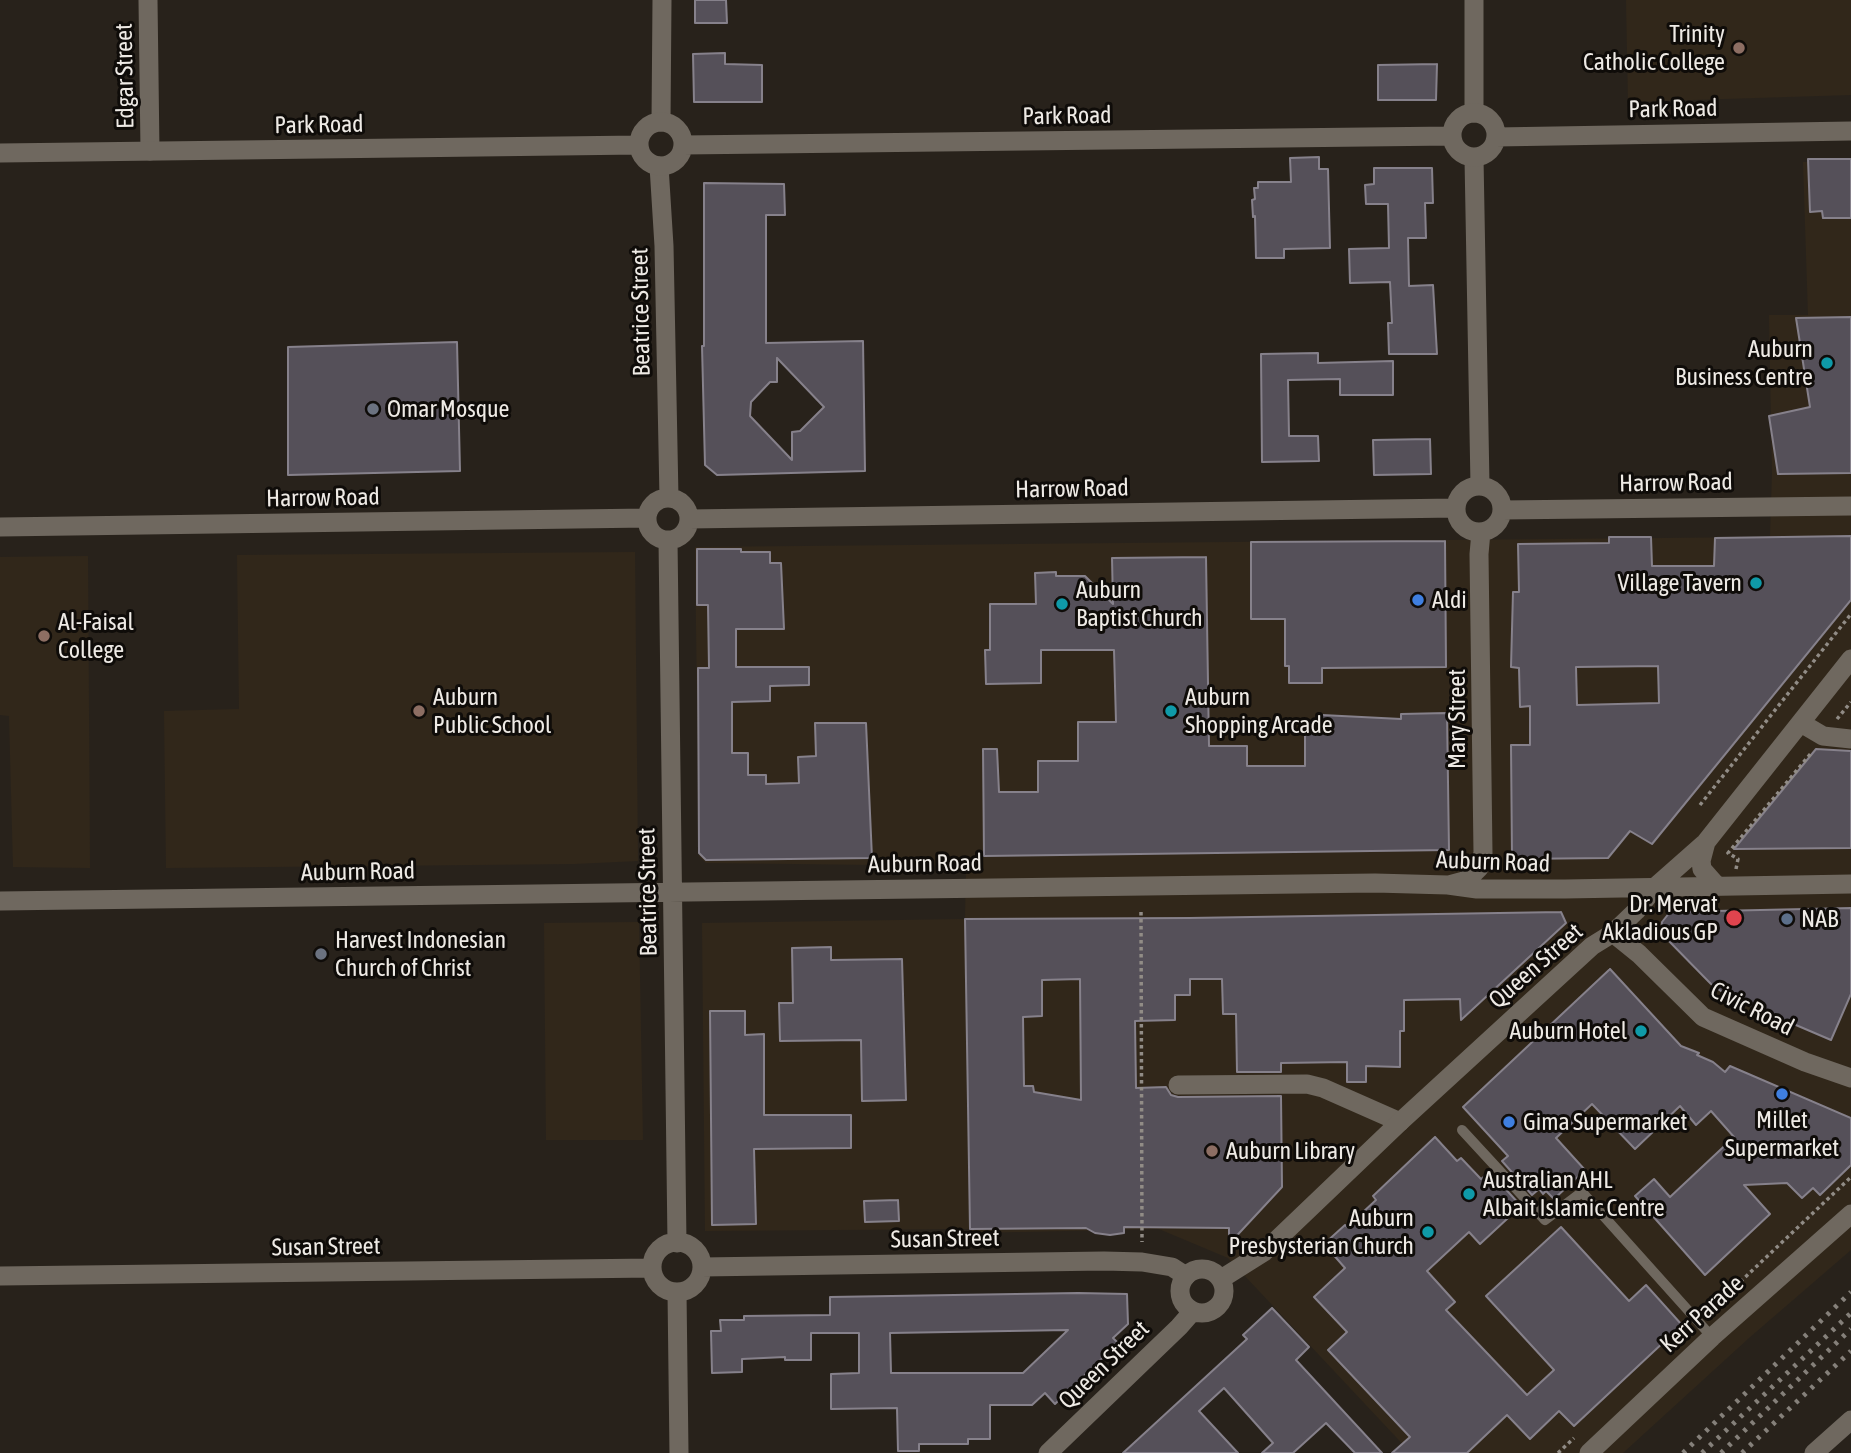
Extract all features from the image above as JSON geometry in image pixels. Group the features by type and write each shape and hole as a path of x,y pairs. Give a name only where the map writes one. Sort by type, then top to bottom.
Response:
{"street":[{"name":"Edgar Street","path":"148,0 150,151"},
{"path":"661,122 662,0"},
{"path":"1474,0 1474,113"},
{"path":"1474,113 1481,114 1492,123 1496,137 1489,151 1474,158 1458,152 1451,136 1452,128 1460,117 1474,113"},
{"path":"661,122 679,132 683,145 673,163 659,166 643,157 639,145 644,131 661,122"},
{"name":"Park Road","path":"1496,137 1851,131"},
{"name":"Park Road","path":"683,145 1451,136"},
{"name":"Park Road","path":"0,153 639,145"},
{"path":"1474,158 1480,485"},
{"name":"Beatrice Street","path":"659,166 664,246 668,498"},
{"path":"1480,485 1496,493 1502,510 1496,525 1481,532 1471,531 1463,526 1455,509 1457,499 1463,492 1480,485"},
{"path":"668,498 675,499 685,507 689,519 685,531 675,539 668,540 656,536 648,525 647,518 656,502 668,498"},
{"name":"Harrow Road","path":"1502,510 1851,506"},
{"name":"Harrow Road","path":"689,519 1455,509"},
{"name":"Harrow Road","path":"0,527 647,518"},
{"name":"Mary Street","path":"1448,885 1465,881 1473,874 1479,868 1483,853 1479,554 1481,532"},
{"name":"Beatrice Street","path":"668,540 677,1243"},
{"name":"Queen Street","path":"1221,1279 1264,1252 1400,1122 1592,946 1614,933 1655,887 1706,842 1851,659"},
{"path":"1801,723 1823,736 1851,739"},
{"path":"1706,842 1701,861 1702,869 1717,886"},
{"name":"Auburn Road","path":"0,901 1376,883 1448,885 1477,889 1851,884"},
{"name":"Civic Road","path":"1614,933 1703,1017 1805,1062 1851,1078"},
{"path":"1178,1085 1307,1084 1323,1088 1400,1122"},
{"name":"Kerr Parade","path":"1589,1453 1712,1337 1851,1214"},
{"path":"677,1243 684,1243 697,1252 702,1266 697,1282 684,1291 677,1292 657,1282 652,1268 657,1253 669,1244 677,1243"},
{"name":"Susan Street","path":"702,1266 1104,1261 1142,1262 1172,1267 1186,1276"},
{"name":"Susan Street","path":"0,1276 652,1268"},
{"path":"1204,1269 1217,1274 1224,1287 1221,1303 1209,1312 1193,1311 1187,1307 1180,1289 1186,1276 1204,1269"},
{"path":"677,1292 679,1453"},
{"name":"Queen Street","path":"1048,1453 1193,1311"},
{"path":"1814,1453 1851,1420"}],"lane":[{"path":"1462,1130 1545,1220 1582,1192 1712,1337"}],"path":[{"path":"1700,806 1851,614"},
{"path":"1835,723 1851,702"},
{"path":"1738,859 1728,853 1812,752"},
{"path":"1141,912 1142,1262"},
{"path":"1651,943 1656,929"}],"shaded area":[{"name":"Trinity Catholic College","path":"1626,0 1851,0 1851,95 1628,102"},
{"path":"1803,162 1851,162 1851,1250 1749,1338 1623,1453 1411,1453 1228,1258 1159,1229 972,1233 970,1120 970,1229 705,1231 702,923 965,919 966,866 706,863 699,856 695,547 1770,537 1772,473 1769,315 1808,315"},
{"name":"Auburn Public School","path":"635,552 638,861 166,868 164,711 239,709 237,555"},
{"name":"Al-Faisal College","path":"88,556 90,868 13,867 9,716 0,715 0,557"},
{"path":"639,922 643,1140 546,1140 544,923"}],"building":[{"path":"695,0 726,0 727,23 695,23"},
{"path":"725,53 725,64 762,65 762,102 694,102 693,54"},
{"path":"1437,64 1436,100 1378,100 1378,65"},
{"path":"1319,157 1319,169 1328,169 1330,248 1284,249 1284,258 1256,258 1252,200 1255,199 1254,188 1258,188 1258,182 1291,182 1290,158"},
{"path":"1808,159 1851,159 1851,218 1823,218 1822,211 1810,212"},
{"path":"1374,168 1432,168 1433,203 1425,203 1426,238 1408,238 1409,286 1433,285 1437,354 1389,354 1388,323 1392,323 1390,282 1350,283 1349,249 1389,248 1388,204 1366,204 1365,185 1374,184"},
{"path":"704,183 784,184 785,215 766,215 766,343 863,341 865,471 717,475 705,465","holes":["777,358 824,407 800,431 792,432 792,460 750,416 751,402 770,382 777,382"]},
{"name":"Auburn Business Centre","path":"1851,317 1851,473 1778,474 1769,416 1810,407 1796,318"},
{"name":"Omar Mosque","path":"457,342 460,471 288,475 288,347"},
{"path":"1318,353 1318,363 1393,361 1393,395 1340,395 1340,379 1288,380 1289,436 1318,436 1319,461 1262,462 1261,354"},
{"path":"1430,439 1431,474 1374,475 1373,440"},
{"path":"1851,536 1851,600 1652,844 1630,831 1608,858 1512,859 1511,745 1530,745 1530,706 1520,707 1519,668 1511,667 1513,592 1519,592 1518,544 1609,543 1609,537 1651,537 1652,566 1714,566 1715,538","holes":["1658,666 1659,703 1577,705 1576,667"]},
{"path":"1445,541 1446,667 1322,668 1322,683 1289,683 1289,666 1285,666 1285,619 1251,619 1251,542"},
{"path":"697,549 770,552 770,563 781,563 784,629 736,629 736,667 809,667 809,685 770,686 770,701 732,702 732,753 748,753 748,775 766,775 766,784 799,783 798,757 816,756 815,723 866,723 872,858 706,860 699,853 698,668 709,668 708,605 697,605"},
{"path":"1206,557 1209,746 1247,746 1247,766 1305,766 1305,728 1322,728 1322,715 1401,719 1401,714 1447,713 1449,850 984,856 983,749 997,749 999,792 1038,792 1038,761 1078,761 1078,722 1116,722 1114,650 1041,650 1041,683 986,684 985,650 990,650 990,604 1036,604 1035,573 1056,572 1056,576 1085,576 1113,604 1112,558"},
{"path":"1816,749 1851,751 1851,848 1734,849"},
{"path":"1851,908 1851,994 1831,1040 1728,996 1711,984 1661,933 1662,922 1670,912"},
{"path":"1561,912 1566,923 1461,1020 1460,999 1404,1000 1404,1031 1400,1031 1400,1067 1366,1066 1366,1082 1347,1082 1347,1062 1281,1063 1281,1072 1237,1072 1236,1014 1223,1014 1222,979 1190,979 1190,995 1175,995 1175,1020 1135,1021 1136,1088 1166,1087 1171,1095 1178,1097 1281,1096 1282,1187 1229,1244 1229,1228 1124,1227 1124,1233 1110,1235 1095,1233 1086,1228 970,1229 965,919","holes":["1080,979 1081,1100 1034,1092 1033,1086 1024,1086 1023,1017 1042,1016 1042,980"]},
{"path":"831,947 831,960 902,959 906,1100 862,1101 861,1040 780,1041 779,1003 793,1003 792,948"},
{"path":"1610,969 1681,1046 1699,1053 1697,1055 1713,1062 1725,1072 1730,1066 1851,1118 1851,1165 1820,1195 1813,1188 1802,1198 1787,1183 1744,1185 1770,1214 1705,1275 1635,1196 1654,1179 1670,1197 1734,1137 1711,1111 1696,1125 1680,1106 1635,1149 1592,1104 1556,1138 1585,1170 1554,1199 1546,1191 1543,1194 1539,1189 1532,1195 1502,1161 1508,1156 1463,1107"},
{"path":"710,1011 745,1011 745,1035 764,1034 764,1115 851,1115 851,1148 754,1149 756,1224 712,1225"},
{"path":"1435,1137 1457,1161 1461,1158 1481,1179 1490,1172 1521,1206 1480,1244 1469,1232 1427,1271 1455,1302 1446,1310 1527,1395 1554,1370 1486,1296 1561,1227 1629,1301 1646,1285 1682,1325 1574,1426 1559,1411 1530,1439 1507,1415 1467,1453 1392,1453 1410,1437 1328,1350 1347,1332 1314,1297 1345,1268 1324,1244 1376,1200 1373,1196"},
{"path":"898,1200 899,1221 865,1222 864,1201"},
{"path":"1127,1294 1128,1324 1113,1338 1118,1343 1055,1404 1045,1393 1032,1405 990,1405 990,1439 968,1439 968,1444 919,1444 919,1451 898,1451 897,1408 831,1409 831,1374 859,1373 859,1333 811,1333 811,1360 785,1360 785,1357 742,1359 742,1372 712,1373 711,1331 721,1331 720,1320 744,1320 744,1316 830,1315 830,1297","holes":["1068,1330 1023,1373 891,1373 890,1333"]},
{"path":"1272,1308 1309,1347 1296,1360 1382,1453 1355,1453 1326,1423 1293,1453 1262,1453 1273,1443 1224,1388 1199,1411 1238,1453 1123,1453 1247,1339 1243,1335"}],"railway":[{"path":"1683,1453 1851,1292"},
{"path":"1702,1453 1851,1313"},
{"path":"1721,1453 1851,1329"},
{"path":"1742,1453 1851,1351"}],"place":[{"name":"Trinity Catholic College","path":"1739,48"},
{"name":"Auburn Business Centre","path":"1827,363"},
{"name":"Omar Mosque","path":"373,409"},
{"name":"Village Tavern","path":"1756,583"},
{"name":"Aldi","path":"1418,600"},
{"name":"Auburn Baptist Church","path":"1062,604"},
{"name":"Al-Faisal College","path":"44,636"},
{"name":"Auburn Public School","path":"419,711"},
{"name":"Auburn Shopping Arcade","path":"1171,711"},
{"name":"Dr. Mervat Akladious GP","path":"1734,918"},
{"name":"NAB","path":"1787,919"},
{"name":"Harvest Indonesian Church of Christ","path":"321,954"},
{"name":"Auburn Hotel","path":"1641,1031"},
{"name":"Millet Supermarket","path":"1782,1094"},
{"name":"Gima Supermarket","path":"1509,1122"},
{"name":"Auburn Library","path":"1212,1151"},
{"name":"Australian AHL Albait Islamic Centre","path":"1469,1194"},
{"name":"Auburn Presbysterian Church","path":"1428,1232"}]}
